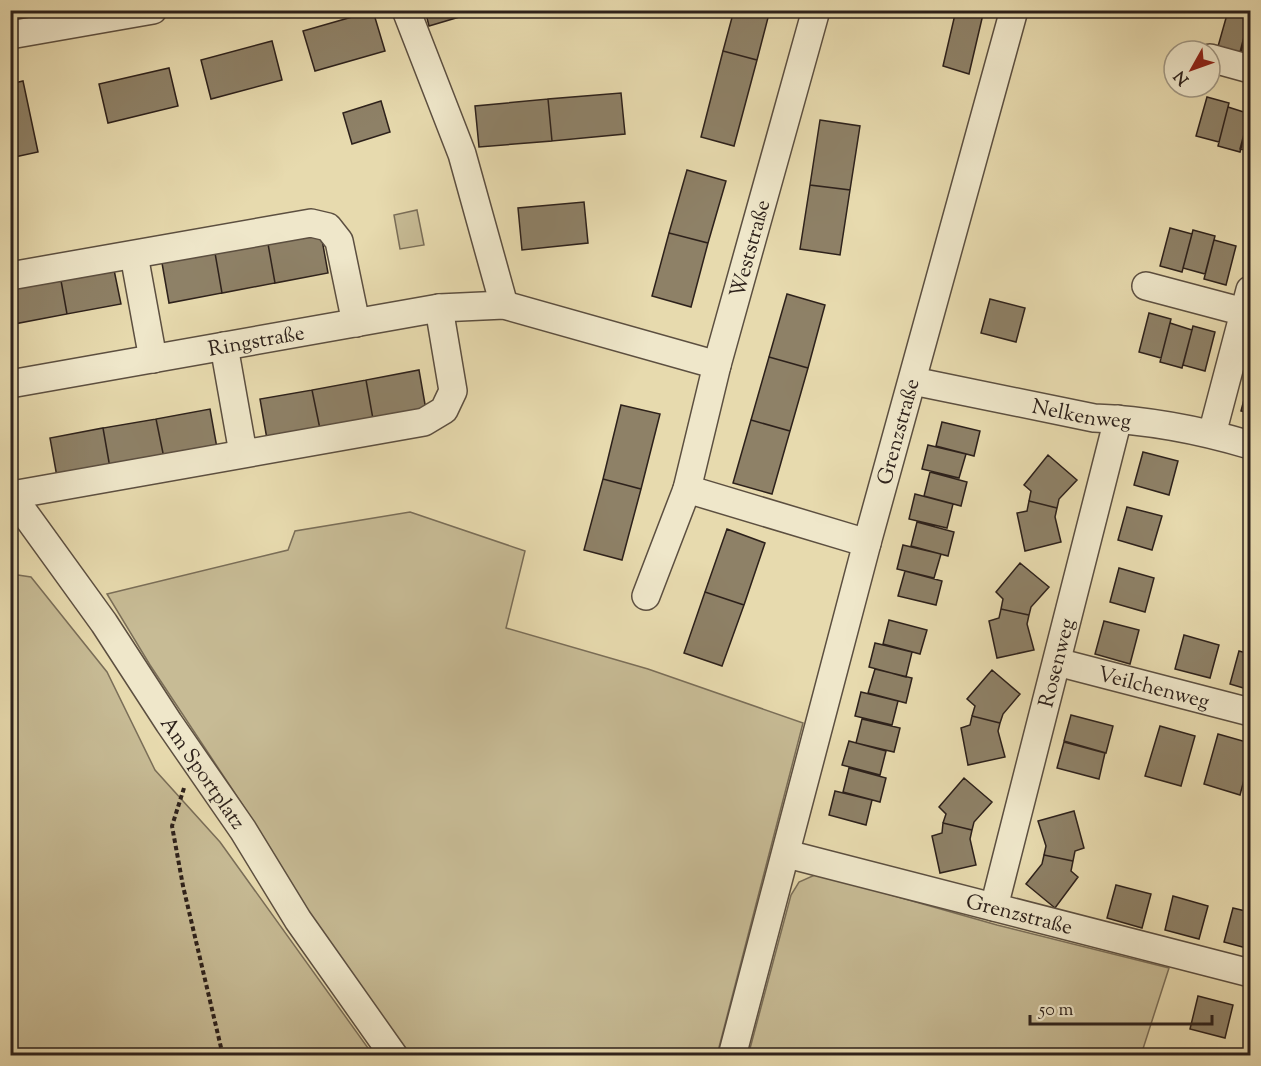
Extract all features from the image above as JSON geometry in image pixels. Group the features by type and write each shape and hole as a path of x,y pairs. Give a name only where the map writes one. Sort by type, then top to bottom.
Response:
{"street":[{"path":"10,35 153,10"},
{"path":"406,10 462,154 504,305"},
{"name":"Weststraße","path":"646,596 687,489 717,365 816,10"},
{"name":"Grenzstraße","path":"732,1056 867,543 1014,10"},
{"path":"1222,61 1251,69"},
{"path":"10,276 311,223 328,227 339,241 356,323"},
{"path":"134,255 153,359"},
{"path":"1146,286 1247,301 1212,434"},
{"name":"Ringstraße","path":"10,384 440,308 504,305 717,365"},
{"path":"11,494 424,422 444,410 453,391 440,308"},
{"path":"224,346 243,453"},
{"name":"Nelkenweg","path":"913,381 1094,418 1118,419 1212,434 1251,445"},
{"name":"Rosenweg","path":"994,907 1118,419"},
{"path":"687,489 867,543"},
{"name":"Am Sportplatz","path":"11,494 70,574 243,830 298,920 394,1056"},
{"name":"Veilchenweg","path":"1058,662 1251,712"},
{"name":"Grenzstraße","path":"787,854 1251,973"}],"path":[{"path":"198,766 189,775 172,826 183,886 223,1056"}],"shaded area":[{"path":"417,210 424,245 400,249 394,215"},
{"path":"410,512 525,551 506,628 648,669 803,723 717,1055 409,1055 307,918 244,807 150,665 107,594 288,550 295,531"},
{"path":"11,574 31,577 107,672 155,770 220,842 373,1055 11,1055"},
{"path":"817,874 997,925 1169,968 1141,1055 748,1056 791,895 799,882"}],"building":[{"path":"425,10 483,10 429,26"},
{"path":"734,10 770,10 757,60 723,51"},
{"path":"956,10 984,10 969,74 943,66"},
{"path":"373,11 385,51 315,71 303,31"},
{"path":"1228,11 1250,17 1240,56 1222,51 1222,39 1220,39"},
{"path":"1250,14 1250,55 1240,52"},
{"path":"272,41 282,80 211,99 201,60"},
{"path":"723,51 757,60 734,146 701,137"},
{"path":"169,68 178,106 108,123 99,84"},
{"path":"23,81 38,152 10,158 10,84"},
{"path":"621,93 625,134 552,141 548,99"},
{"path":"548,99 552,141 479,147 475,106"},
{"path":"1206,99 1229,103 1219,142 1196,136"},
{"path":"381,101 390,132 352,144 343,113"},
{"path":"1228,107 1250,114 1240,152 1218,146"},
{"path":"1250,112 1250,151 1240,149"},
{"path":"820,120 860,126 850,190 810,185"},
{"path":"687,170 726,181 708,243 669,233"},
{"path":"810,185 850,190 840,255 800,249"},
{"path":"584,202 588,243 522,250 518,208"},
{"path":"1170,228 1192,234 1182,272 1160,266"},
{"path":"1193,230 1215,236 1205,274 1183,268"},
{"path":"669,233 708,243 691,307 652,296"},
{"path":"321,234 328,273 275,283 268,244"},
{"path":"1214,240 1236,246 1226,285 1204,279"},
{"path":"268,244 275,283 222,293 215,253"},
{"path":"215,253 222,293 169,303 162,263"},
{"path":"113,265 121,304 67,314 60,275"},
{"path":"60,275 67,314 14,324 10,284"},
{"path":"787,294 825,305 808,368 769,357"},
{"path":"990,299 1025,308 1016,342 981,333"},
{"path":"1149,313 1171,319 1161,358 1139,352"},
{"path":"1170,323 1192,330 1182,368 1160,362"},
{"path":"1193,326 1215,332 1205,371 1183,365"},
{"path":"769,357 808,368 790,431 751,420"},
{"path":"419,370 426,410 373,419 366,380"},
{"path":"1250,377 1250,413 1241,411"},
{"path":"366,380 373,419 320,429 312,390"},
{"path":"312,390 320,429 267,439 260,399"},
{"path":"621,405 660,414 641,489 603,479"},
{"path":"210,409 217,448 164,458 156,419"},
{"path":"156,419 164,458 110,468 103,428"},
{"path":"751,420 790,431 772,494 733,483"},
{"path":"942,422 980,431 974,456 936,446"},
{"path":"103,428 110,468 57,477 50,438"},
{"path":"928,445 966,454 959,478 922,469"},
{"path":"1143,452 1178,461 1169,495 1134,485"},
{"path":"1048,455 1077,480 1059,499 1057,508 1029,501 1031,491 1024,485"},
{"path":"930,472 967,482 961,506 924,496"},
{"path":"603,479 641,489 622,560 584,550"},
{"path":"915,494 953,504 947,528 909,519"},
{"path":"1029,501 1057,508 1055,517 1061,542 1025,551 1017,513 1027,511"},
{"path":"1127,507 1162,516 1152,550 1118,540"},
{"path":"917,522 954,532 948,556 911,546"},
{"path":"727,529 765,543 744,605 705,592"},
{"path":"903,545 941,554 934,578 897,569"},
{"path":"1020,563 1049,587 1031,607 1029,615 1001,609 1003,599 996,592"},
{"path":"1119,568 1154,578 1145,612 1110,602"},
{"path":"905,571 942,581 936,605 898,596"},
{"path":"705,592 744,605 722,666 684,653"},
{"path":"1001,609 1029,615 1027,624 1034,650 997,658 989,621 999,618"},
{"path":"889,620 927,630 920,654 883,644"},
{"path":"1104,621 1139,630 1130,664 1095,654"},
{"path":"1184,635 1219,645 1210,678 1175,669"},
{"path":"875,643 912,652 906,677 869,667"},
{"path":"1239,651 1250,654 1250,690 1230,684"},
{"path":"875,669 912,678 906,703 868,693"},
{"path":"992,670 1020,694 1003,714 1000,723 972,716 975,706 967,699"},
{"path":"861,692 898,701 892,725 855,716"},
{"path":"1071,715 1113,726 1106,753 1064,741"},
{"path":"972,716 1000,723 998,731 1005,757 968,765 961,728 970,725"},
{"path":"862,719 900,728 894,752 856,743"},
{"path":"1160,726 1195,736 1181,786 1145,776"},
{"path":"1218,734 1250,743 1250,757 1240,795 1204,784"},
{"path":"849,741 886,751 880,775 842,765"},
{"path":"1064,742 1105,753 1099,779 1057,768"},
{"path":"849,768 886,778 880,802 843,792"},
{"path":"964,778 992,802 974,822 972,830 943,823 946,814 939,807"},
{"path":"835,791 872,800 866,825 829,815"},
{"path":"1074,811 1084,848 1075,851 1073,861 1044,855 1046,846 1038,821"},
{"path":"943,823 972,830 970,839 976,865 940,873 932,836 942,833"},
{"path":"1044,855 1073,861 1071,871 1078,877 1055,908 1026,884 1042,864"},
{"path":"1116,885 1151,894 1142,928 1107,918"},
{"path":"1173,896 1208,906 1199,939 1165,930"},
{"path":"1233,908 1250,912 1250,949 1224,942"},
{"path":"1198,996 1233,1005 1225,1038 1190,1029"}]}
